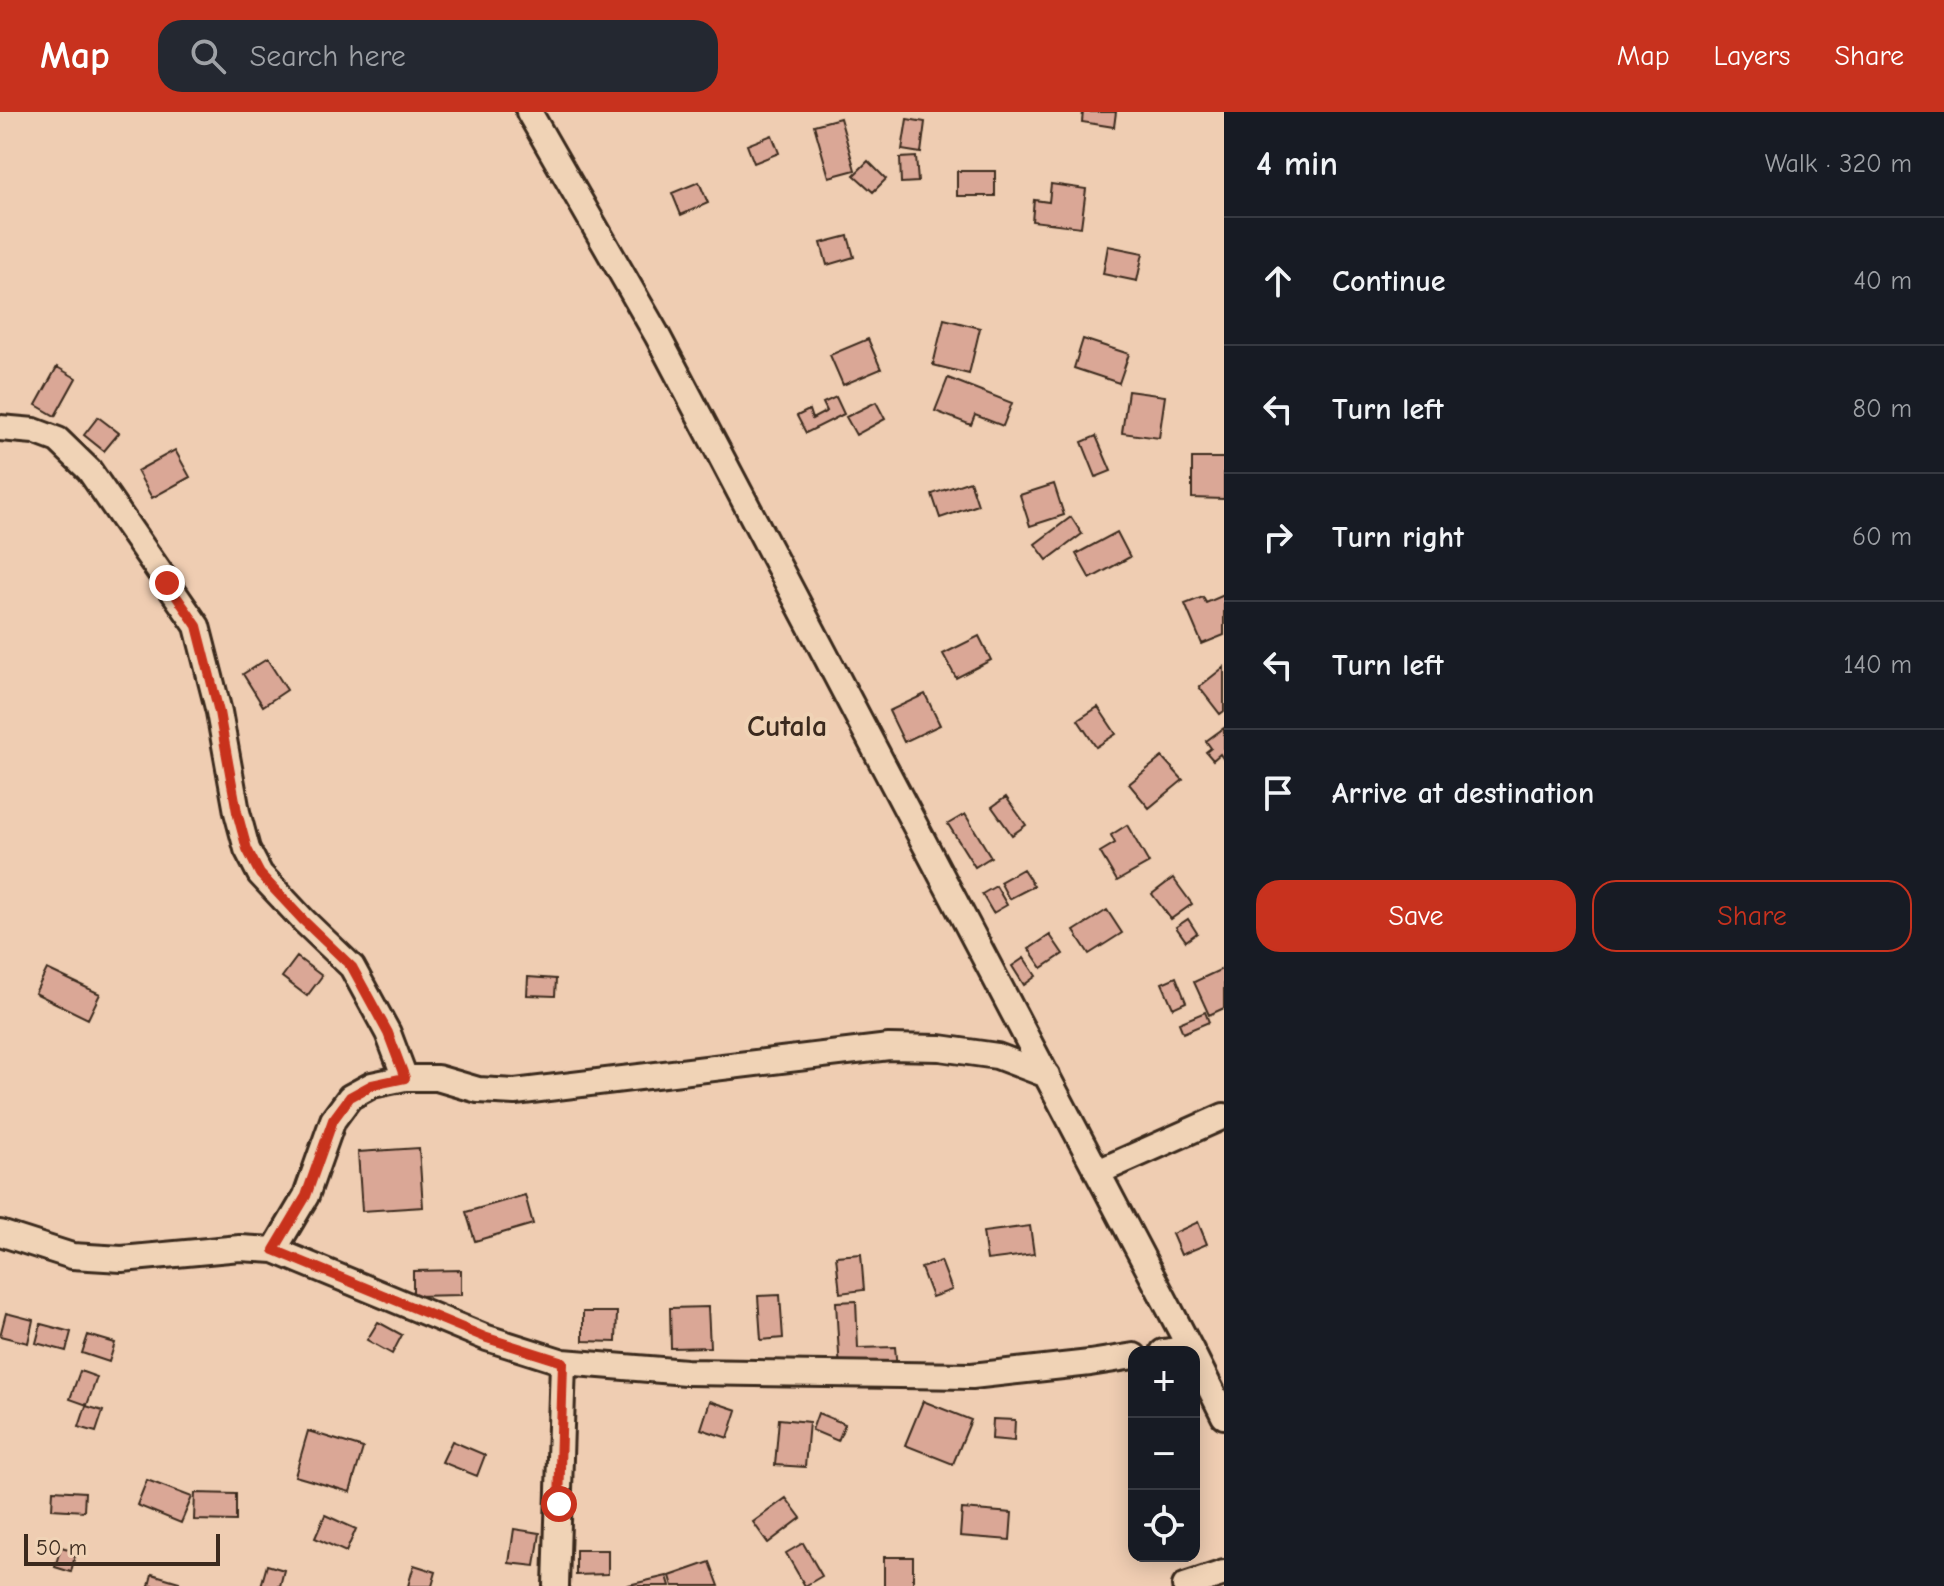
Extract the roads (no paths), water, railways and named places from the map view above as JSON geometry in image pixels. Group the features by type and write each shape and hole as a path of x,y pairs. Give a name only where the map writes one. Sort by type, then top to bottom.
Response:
{"street":[{"path":"529,112 657,335 1189,1346"},
{"path":"0,428 34,431 58,440 89,470 197,626 219,712 247,849 260,874 352,967 388,1033 405,1078"},
{"path":"274,1250 306,1196 333,1120 350,1097 372,1085 405,1078 437,1078 478,1090 515,1092 889,1047 940,1048 997,1056 1047,1075"},
{"path":"1098,1172 1224,1116"},
{"path":"0,1233 72,1256 122,1259 240,1248 274,1250 487,1338 563,1362 686,1372 972,1376 1128,1357"},
{"path":"556,1586 563,1362"},
{"path":"1200,1368 1224,1416"},
{"path":"1185,1586 1224,1573"}],"district":[{"name":"Cutala","path":"787,726"}]}
